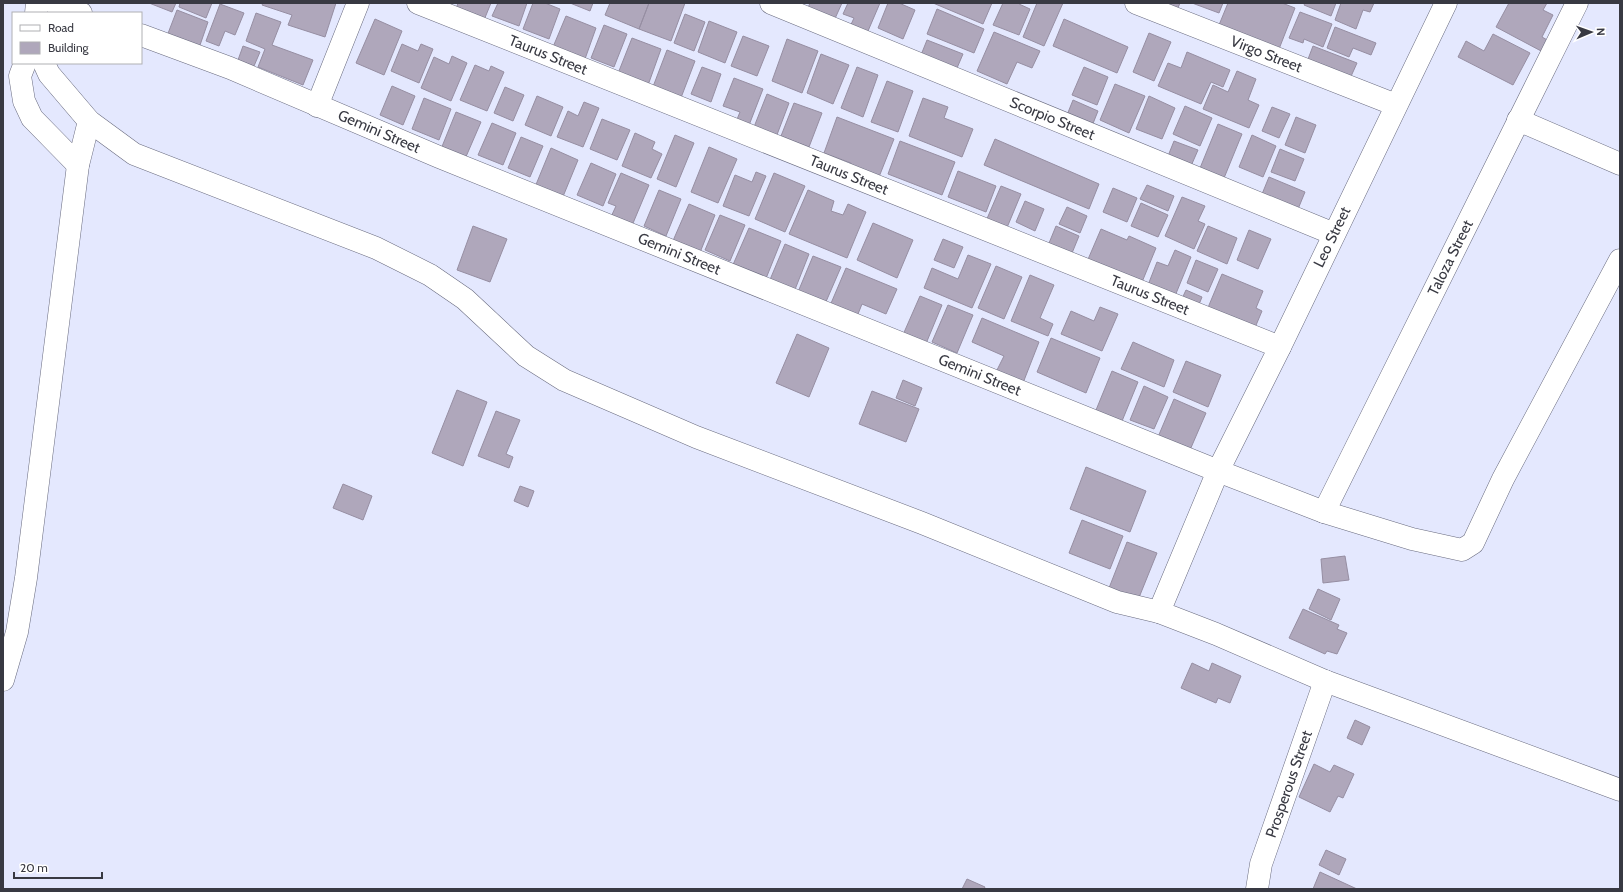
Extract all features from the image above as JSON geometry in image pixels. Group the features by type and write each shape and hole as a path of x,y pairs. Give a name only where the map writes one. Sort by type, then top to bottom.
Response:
{"street":[{"path":"54,3 78,12"},
{"path":"317,106 358,3"},
{"name":"Taurus Street","path":"418,3 1280,347"},
{"name":"Scorpio Street","path":"771,3 1334,234"},
{"name":"Virgo Street","path":"1136,3 1396,106"},
{"name":"Leo Street","path":"1159,612 1218,471 1280,347 1446,3"},
{"name":"Taloza Street","path":"1324,512 1577,3"},
{"name":"Gemini Street","path":"142,35 230,68 439,157 1218,471 1324,512 1412,539 1462,550 1473,543 1503,479 1620,260"},
{"path":"25,64 20,76 24,101 32,118 78,165"},
{"path":"44,64 49,74 88,121 134,154 376,248 430,275 465,299 526,356 564,380 696,436 922,523 1117,602 1159,612 1216,634 1325,680 1620,790"},
{"path":"1518,120 1620,164"},
{"path":"3,680 17,632 26,578 78,165 88,121"},
{"name":"Prosperous Street","path":"1257,889 1261,864 1325,680"}],"building":[{"path":"149,3 176,3 172,12"},
{"path":"180,3 212,3 206,18 179,7"},
{"path":"263,3 336,3 325,37 288,25 292,15 262,5"},
{"path":"458,3 491,3 482,25 454,14"},
{"path":"498,3 527,3 519,26 492,16"},
{"path":"533,3 545,3 560,9 549,39 523,29"},
{"path":"570,3 593,3 590,11"},
{"path":"610,3 649,3 639,29 605,15"},
{"path":"649,3 685,3 671,41 639,29"},
{"path":"810,3 842,3 833,23 806,12"},
{"path":"848,3 880,3 865,38 848,31 854,18 843,14"},
{"path":"888,3 899,3 915,10 903,39 878,28"},
{"path":"933,3 992,3 983,24"},
{"path":"1003,3 1019,3 1030,9 1019,35 993,25"},
{"path":"1037,3 1063,3 1044,46 1023,37"},
{"path":"1153,3 1180,3 1175,15"},
{"path":"1192,3 1223,3 1219,13"},
{"path":"1228,3 1282,3 1295,8 1279,49 1219,25"},
{"path":"1305,3 1336,3 1331,16 1304,5"},
{"path":"1341,3 1374,3 1370,12 1363,10 1356,29 1335,20"},
{"path":"1509,3 1547,3 1543,10 1553,15 1542,37 1549,41 1543,52 1496,27"},
{"path":"220,4 244,13 235,35 225,31 219,46 206,41"},
{"path":"937,9 984,29 974,53 927,34"},
{"path":"177,10 208,22 199,48 167,36"},
{"path":"1300,12 1332,24 1323,47 1304,39 1303,43 1289,38"},
{"path":"256,13 281,22 272,45 313,60 303,85 258,67 265,49 246,41"},
{"path":"685,14 705,22 694,51 674,43"},
{"path":"566,16 596,28 585,59 553,47"},
{"path":"375,19 402,31 384,75 356,63"},
{"path":"1064,19 1128,47 1117,73 1053,46"},
{"path":"709,21 737,32 725,63 698,52"},
{"path":"604,25 627,34 614,67 591,58"},
{"path":"1335,27 1376,43 1371,55 1353,48 1349,57 1327,48"},
{"path":"994,32 1040,51 1032,68 1017,62 1007,84 977,71"},
{"path":"1149,33 1171,42 1154,81 1133,72"},
{"path":"1493,34 1530,53 1513,85 1458,57 1466,41 1484,51"},
{"path":"743,36 769,46 757,76 731,66"},
{"path":"632,38 661,49 647,88 617,76"},
{"path":"787,39 818,51 802,93 772,81"},
{"path":"927,40 963,54 954,75 919,60"},
{"path":"402,44 418,51 421,44 433,49 419,83 391,71"},
{"path":"243,46 260,52 254,66 238,60"},
{"path":"1313,46 1357,63 1348,83 1305,67"},
{"path":"667,50 695,61 679,103 651,92"},
{"path":"1187,52 1230,70 1223,87 1211,82 1201,104 1158,86 1168,63 1181,68"},
{"path":"821,54 849,65 833,104 807,93"},
{"path":"452,56 467,63 451,101 421,88 434,57 449,64"},
{"path":"475,65 489,71 491,66 504,72 487,111 460,100"},
{"path":"702,67 721,74 711,102 691,94"},
{"path":"857,67 878,75 863,117 841,108"},
{"path":"1084,67 1108,77 1097,105 1072,95"},
{"path":"1237,71 1256,79 1248,100 1259,105 1249,128 1203,109 1213,85 1228,92"},
{"path":"734,78 763,89 746,133 733,129 740,112 723,106"},
{"path":"887,81 913,91 898,132 871,122"},
{"path":"1115,84 1145,96 1129,133 1100,120"},
{"path":"392,86 415,96 403,125 380,115"},
{"path":"505,87 524,95 513,121 494,113"},
{"path":"767,94 789,103 775,140 752,132"},
{"path":"537,96 563,107 551,136 525,125"},
{"path":"1149,96 1175,108 1162,139 1136,129"},
{"path":"424,98 451,109 439,140 412,129"},
{"path":"923,98 948,107 944,118 973,129 962,157 909,136"},
{"path":"1073,100 1098,111 1090,131 1065,120"},
{"path":"584,102 599,108 583,147 557,137 568,111 578,116"},
{"path":"794,103 822,113 809,147 781,136"},
{"path":"1185,106 1212,118 1200,146 1173,134"},
{"path":"1272,107 1290,114 1279,138 1262,131"},
{"path":"456,112 481,122 465,159 441,149"},
{"path":"837,117 894,139 877,182 848,171 851,163 824,153"},
{"path":"1296,117 1316,125 1305,153 1285,145"},
{"path":"602,119 630,130 617,160 590,149"},
{"path":"492,123 516,133 503,165 478,155"},
{"path":"1218,124 1242,134 1222,183 1198,173"},
{"path":"635,133 655,142 652,149 662,154 651,178 622,166"},
{"path":"675,135 694,143 676,187 657,179"},
{"path":"1252,135 1276,146 1263,177 1239,167"},
{"path":"521,137 543,146 530,177 508,168"},
{"path":"995,139 1099,184 1089,209 984,165"},
{"path":"900,141 955,162 942,195 888,174"},
{"path":"1174,141 1198,150 1191,166 1168,156"},
{"path":"709,147 737,159 718,203 691,192"},
{"path":"551,148 578,160 562,199 535,187"},
{"path":"1280,149 1304,159 1295,181 1271,172"},
{"path":"591,163 616,174 603,206 577,195"},
{"path":"958,171 996,186 986,212 948,197"},
{"path":"756,172 766,176 749,216 723,206 735,175 752,182"},
{"path":"621,173 649,185 631,228 610,219 616,206 608,203"},
{"path":"774,173 805,186 785,232 755,219"},
{"path":"1269,177 1305,192 1296,214 1260,199"},
{"path":"1147,185 1174,196 1168,211 1140,199"},
{"path":"1001,186 1021,194 1006,230 986,221"},
{"path":"1113,188 1137,198 1127,222 1103,212"},
{"path":"659,190 681,199 666,236 644,226"},
{"path":"808,190 834,201 831,211 843,215 848,204 866,212 847,258 789,234"},
{"path":"1182,197 1205,206 1198,221 1205,224 1194,249 1165,236"},
{"path":"1025,201 1044,209 1035,231 1016,222"},
{"path":"1141,203 1168,215 1158,237 1131,226"},
{"path":"689,204 715,215 699,255 672,243"},
{"path":"1067,207 1087,216 1080,233 1059,224"},
{"path":"720,215 745,225 730,261 705,250"},
{"path":"873,223 913,240 897,278 857,260"},
{"path":"473,226 507,239 490,282 457,270"},
{"path":"1056,226 1079,236 1070,258 1047,248"},
{"path":"1208,226 1237,238 1227,264 1197,251"},
{"path":"749,228 781,241 765,281 732,267"},
{"path":"1101,229 1127,240 1129,236 1156,248 1140,287 1086,264"},
{"path":"1249,230 1271,239 1258,269 1237,260"},
{"path":"943,239 963,247 954,268 934,260"},
{"path":"785,244 809,254 794,292 769,282"},
{"path":"1175,250 1191,257 1175,296 1148,285 1157,262 1168,266"},
{"path":"968,255 991,264 972,308 924,288 932,268 958,279"},
{"path":"813,256 841,267 825,304 798,292"},
{"path":"1196,260 1218,269 1208,292 1187,283"},
{"path":"996,266 1022,277 1004,319 978,308"},
{"path":"846,268 897,289 886,314 862,304 856,319 829,308"},
{"path":"1222,274 1263,291 1256,308 1262,311 1254,330 1207,310"},
{"path":"1030,275 1054,285 1040,318 1053,324 1048,336 1011,321"},
{"path":"1186,290 1202,297 1196,312 1179,305"},
{"path":"920,296 942,305 925,346 902,337"},
{"path":"948,305 973,315 957,353 932,342"},
{"path":"1100,307 1118,314 1102,351 1061,334 1071,311 1094,321"},
{"path":"982,318 1039,342 1023,383 996,372 1004,356 972,342"},
{"path":"797,334 829,348 809,397 776,383"},
{"path":"1051,338 1100,358 1086,393 1037,372"},
{"path":"1133,342 1174,360 1164,387 1121,369"},
{"path":"1186,361 1221,375 1208,407 1173,392"},
{"path":"1112,371 1138,382 1120,426 1094,415"},
{"path":"903,380 922,388 915,406 896,398"},
{"path":"1144,386 1168,397 1154,429 1130,420"},
{"path":"457,390 487,402 463,466 432,453"},
{"path":"872,391 919,409 906,442 859,424"},
{"path":"1174,399 1206,413 1190,450 1158,437"},
{"path":"496,411 520,420 506,454 513,457 509,468 478,456"},
{"path":"1086,467 1146,491 1130,532 1070,509"},
{"path":"343,484 372,496 363,520 333,508"},
{"path":"520,486 534,491 528,507 514,501"},
{"path":"1082,520 1123,536 1110,569 1069,553"},
{"path":"1127,542 1157,553 1138,600 1109,588"},
{"path":"1345,556 1349,580 1323,583 1321,559"},
{"path":"1318,589 1340,599 1331,620 1309,609"},
{"path":"1303,609 1339,625 1337,629 1347,633 1337,654 1327,651 1325,654 1289,638"},
{"path":"1192,663 1209,671 1212,663 1241,676 1230,703 1218,698 1216,703 1181,688"},
{"path":"1355,720 1370,727 1362,745 1347,738"},
{"path":"1314,764 1330,772 1334,765 1354,774 1343,798 1338,796 1330,812 1299,797"},
{"path":"1326,850 1346,859 1339,875 1319,865"},
{"path":"1320,872 1357,889 1313,889"},
{"path":"967,879 985,887 984,889 962,889"}]}
